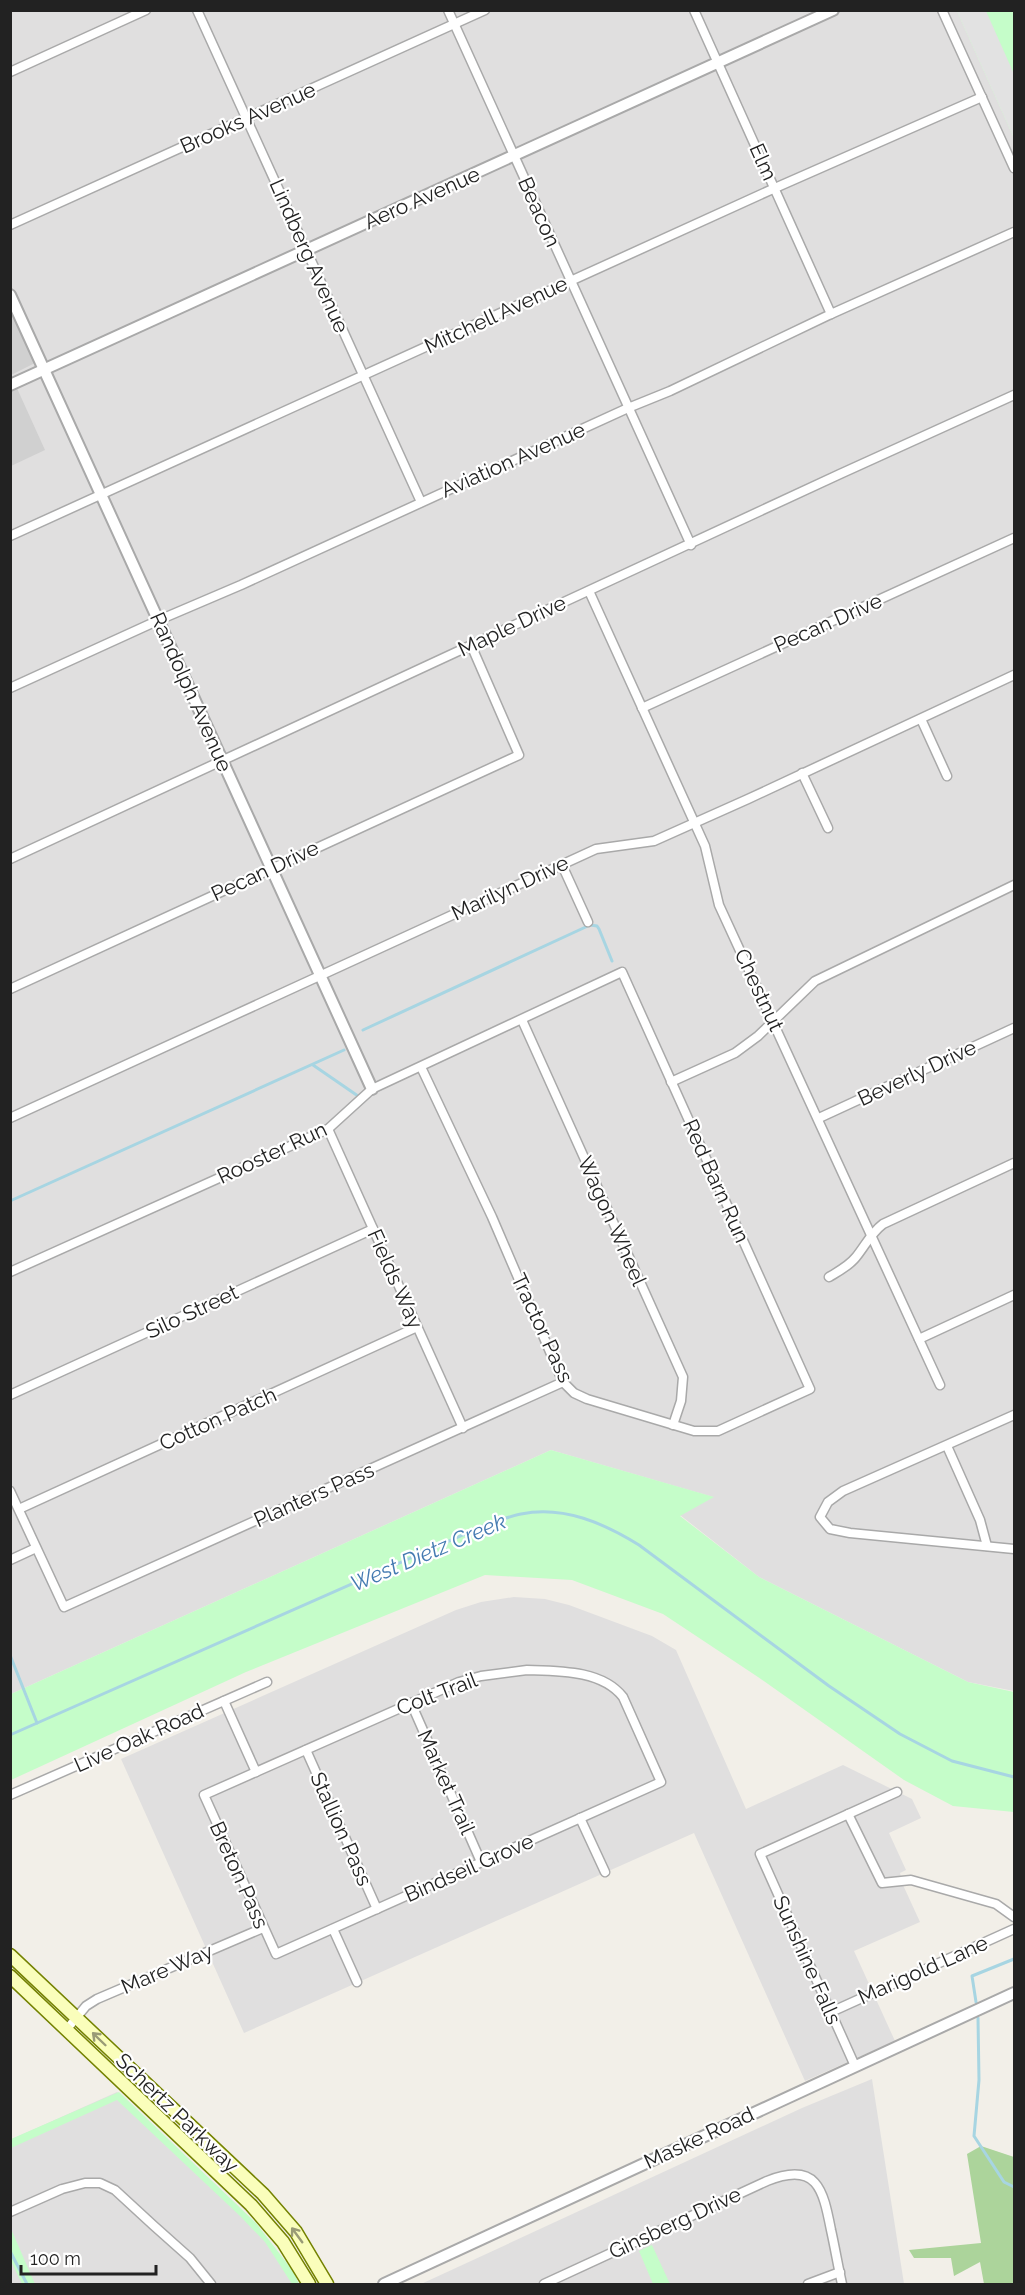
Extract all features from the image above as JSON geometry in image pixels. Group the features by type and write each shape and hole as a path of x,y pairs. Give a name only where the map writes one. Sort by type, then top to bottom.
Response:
{"main road":[{"name":"Schertz Parkway","path":"10,1955 262,2194 297,2232 327,2284"},
{"name":"Schertz Parkway","path":"10,1976 251,2205 283,2242 309,2284"}],"street":[{"path":"10,72 146,10"},
{"name":"Lindberg Avenue","path":"197,10 421,502"},
{"name":"Beacon","path":"448,10 691,545"},
{"name":"Brooks Avenue","path":"10,225 485,10"},
{"name":"Elm","path":"694,10 831,314"},
{"name":"Aero Avenue","path":"10,385 833,10"},
{"path":"942,10 1014,168"},
{"name":"Mitchell Avenue","path":"10,536 570,281 982,97"},
{"name":"Aviation Avenue","path":"10,688 670,391 831,314 1014,231"},
{"name":"Randolph Avenue","path":"10,294 372,1089"},
{"name":"Maple Drive","path":"10,859 1014,395"},
{"name":"Pecan Drive","path":"642,708 1014,538"},
{"name":"Chestnut","path":"589,591 708,855 712,883 719,905 940,1385"},
{"name":"Pecan Drive","path":"10,989 519,755 471,645"},
{"name":"Marilyn Drive","path":"10,1118 597,849 654,841 1014,675"},
{"path":"921,719 947,776"},
{"path":"802,773 828,828"},
{"path":"562,865 588,922"},
{"path":"671,1082 735,1053 758,1036 815,981 1014,885"},
{"name":"Rooster Run","path":"10,1272 328,1130 372,1089 622,972"},
{"name":"Red Barn Run","path":"622,972 810,1389"},
{"name":"Wagon Wheel","path":"522,1020 683,1377 681,1401 674,1425"},
{"name":"Beverly Drive","path":"819,1118 1014,1028"},
{"name":"Tractor Pass","path":"421,1067 492,1217 563,1382 574,1393 694,1431 718,1431 810,1389"},
{"name":"Fields Way","path":"328,1130 463,1428"},
{"path":"830,1277 856,1258 883,1224 1014,1163"},
{"name":"Silo Street","path":"10,1395 373,1229"},
{"path":"919,1339 1014,1295"},
{"name":"Cotton Patch","path":"19,1509 417,1327"},
{"name":"Planters Pass","path":"36,1548 64,1607 563,1382"},
{"path":"1014,1415 843,1491 828,1502 820,1517 830,1528 850,1533 1014,1549"},
{"path":"947,1446 980,1520 987,1546"},
{"path":"10,1491 36,1548 10,1560"},
{"name":"Colt Trail","path":"204,1795 459,1682 504,1672 550,1670 597,1678 610,1684 623,1697 661,1782"},
{"name":"Live Oak Road","path":"10,1795 267,1682"},
{"path":"224,1701 256,1772"},
{"name":"Market Trail","path":"411,1702 481,1862"},
{"name":"Stallion Pass","path":"306,1750 377,1909"},
{"name":"Bindseil Grove","path":"276,1954 661,1782"},
{"path":"897,1792 848,1814 882,1883 911,1880 996,1904 1014,1917"},
{"name":"Breton Pass","path":"204,1795 276,1954"},
{"name":"Sunshine Falls","path":"848,1814 760,1854 855,2066"},
{"path":"580,1818 605,1872"},
{"name":"Mare Way","path":"68,2029 76,2017 97,1999 263,1928"},
{"path":"333,1929 357,1982"},
{"name":"Marigold Lane","path":"831,2012 1014,1929"},
{"name":"Maske Road","path":"384,2284 1014,1993"},
{"name":"Ginsberg Drive","path":"544,2284 767,2181 790,2175 808,2178 820,2188 825,2196 840,2272"},
{"path":"10,2212 62,2189 85,2182 100,2183 115,2190 161,2231 190,2258 211,2284"},
{"path":"808,2284 840,2272 842,2284"}],"shaded area":[{"path":"11,11 957,11 1014,138 1014,1691 968,1682 759,1577 680,1515 713,1497 551,1450 11,1694"},
{"path":"957,11 986,11 1014,74 1014,138"},
{"path":"10,310 35,363 11,375 45,450 11,466"},
{"path":"514,1597 545,1599 569,1605 652,1636 676,1650 746,1809 843,1765 912,1799 921,1818 889,1833 906,1870 900,1873 903,1885 920,1922 854,1951 895,2041 805,2081 694,1833 244,2033 121,1759 456,1610 481,1602"},
{"path":"872,2079 904,2284 421,2284 802,2108"},
{"path":"117,2092 238,2206 298,2284 11,2284 10,2140"}],"green space":[{"path":"957,11 1014,11 1014,138"},
{"path":"551,1450 714,1497 680,1516 759,1577 968,1682 1014,1692 1014,1812 953,1806 904,1780 758,1677 663,1614 572,1580 485,1575 246,1672 11,1780 11,1694"},
{"path":"119,2092 256,2223 293,2271 299,2284 292,2284 265,2242 240,2216 117,2100 11,2148 11,2139"},
{"path":"981,2146 1014,2157 1014,2284 984,2284 980,2262 954,2276 951,2258 914,2258 909,2250 981,2243 967,2154"},
{"path":"10,2229 35,2284 22,2284 11,2261"},
{"path":"652,2245 670,2284 653,2284 639,2251"}],"waterway":[{"path":"363,1030 590,925 597,926 599,929 612,961"},
{"path":"10,1201 344,1050"},
{"path":"313,1065 358,1096"},
{"name":"West Dietz Creek","path":"10,1735 490,1523 521,1514 553,1512 583,1518 639,1545 829,1686 900,1734 952,1761 1014,1777"},
{"path":"10,1655 37,1723"},
{"path":"976,2002 972,1976 1014,1959"},
{"path":"978,2018 979,2080 974,2136 1004,2182 1014,2187"},
{"path":"10,2251 27,2284"}]}
